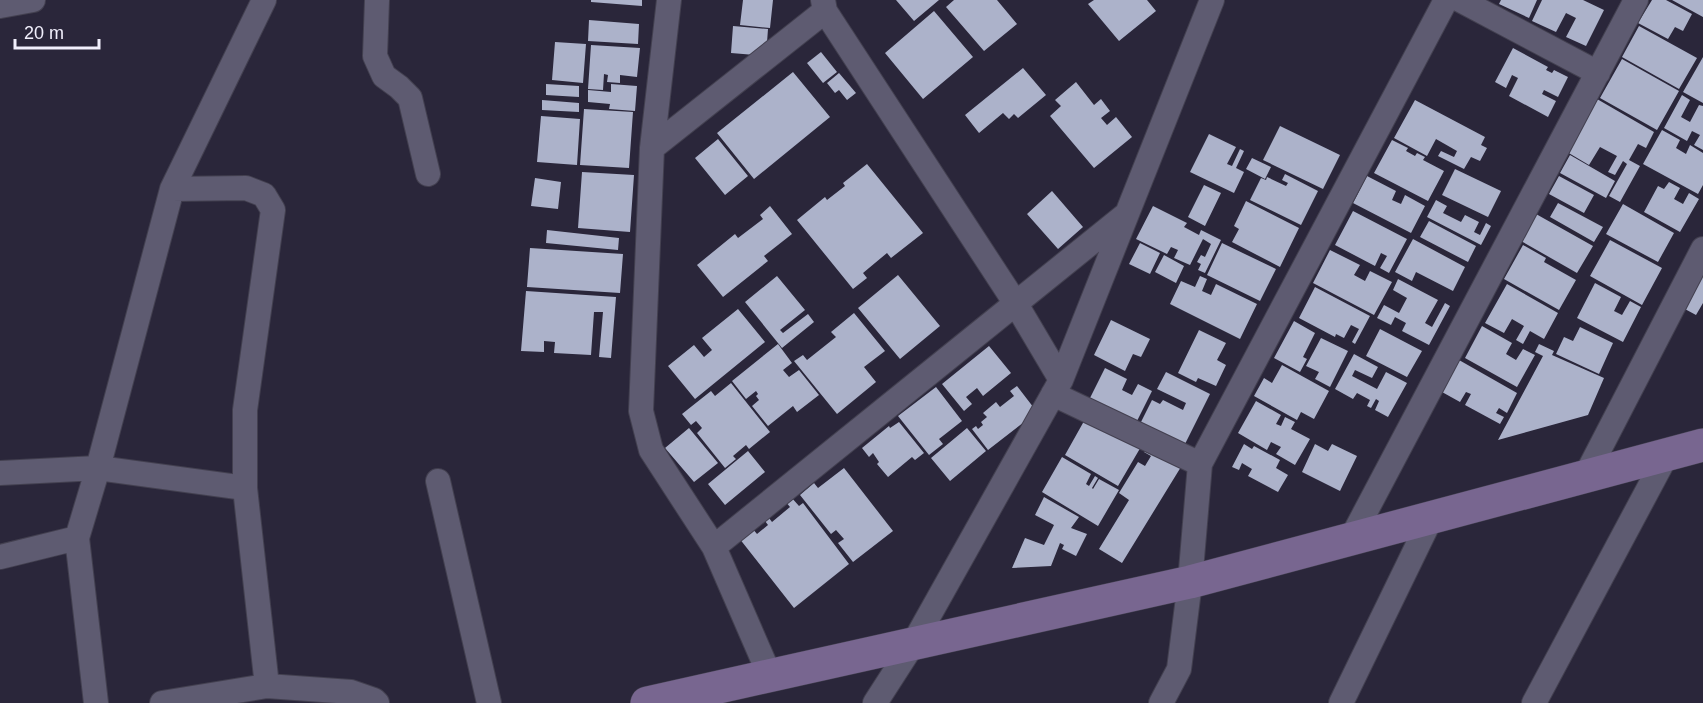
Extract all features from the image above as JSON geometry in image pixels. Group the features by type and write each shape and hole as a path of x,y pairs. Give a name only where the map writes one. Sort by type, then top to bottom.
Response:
{"street":[{"path":"0,6 33,0"},
{"path":"96,703 77,538 98,468 172,189 264,0"},
{"path":"377,0 375,56 384,76 410,98 428,174"},
{"path":"669,0 652,148 641,411 651,450 714,547 770,675"},
{"path":"1161,703 1179,669 1190,582 1200,464 1446,0"},
{"path":"1460,0 1598,73"},
{"path":"1351,539 1636,0"},
{"path":"875,703 913,644 1057,387 1126,215 1206,3"},
{"path":"652,148 824,5 1016,304 1057,387 1200,464"},
{"path":"172,189 246,188 264,195 273,210 245,410 245,488 267,686"},
{"path":"714,547 1126,215"},
{"path":"1585,477 1703,249"},
{"path":"647,703 1190,582 1703,445"},
{"path":"1534,703 1667,454"},
{"path":"0,473 98,468 245,488"},
{"path":"438,481 489,703"},
{"path":"1341,703 1431,518"},
{"path":"0,557 77,538"},
{"path":"162,703 267,686 351,692 377,703"}],"building":[{"path":"591,0 642,0 642,6 591,2"},
{"path":"743,0 773,0 770,28 740,25"},
{"path":"896,0 939,0 914,21"},
{"path":"954,0 997,0 1017,24 984,51 946,7"},
{"path":"1094,0 1147,0 1156,11 1119,41 1088,4"},
{"path":"1501,0 1537,0 1529,18 1499,4"},
{"path":"1542,0 1583,0 1604,10 1586,46 1566,37 1576,18 1566,13 1556,32 1532,21"},
{"path":"1652,0 1666,0 1692,14 1683,31 1675,27 1668,39 1638,23"},
{"path":"1672,0 1703,0 1703,17"},
{"path":"934,11 973,57 923,99 885,53"},
{"path":"589,20 639,24 638,44 588,41"},
{"path":"733,26 768,29 766,56 731,53"},
{"path":"1639,26 1697,58 1679,89 1622,57"},
{"path":"555,42 586,44 583,83 552,80"},
{"path":"591,45 640,48 637,77 620,75 620,83 607,82 608,75 604,74 603,90 588,89"},
{"path":"1513,48 1548,67 1546,70 1552,73 1554,70 1568,77 1558,97 1544,90 1542,94 1556,101 1548,117 1509,96 1518,78 1512,75 1506,88 1495,82"},
{"path":"821,52 837,72 823,83 807,63"},
{"path":"1703,57 1703,103 1683,92"},
{"path":"1622,59 1679,91 1657,130 1600,98"},
{"path":"1023,68 1046,95 1018,118 1014,114 1009,119 1003,113 979,133 965,115"},
{"path":"793,72 830,117 754,179 717,133"},
{"path":"839,73 856,93 847,100 839,90 835,93 827,83"},
{"path":"1076,82 1094,105 1101,99 1110,111 1101,118 1107,125 1116,117 1132,137 1094,168 1050,116 1061,106 1055,100"},
{"path":"546,84 579,86 579,97 546,95"},
{"path":"611,84 637,86 635,111 609,109 610,104 588,102 588,90 611,92"},
{"path":"1682,95 1690,100 1681,117 1690,122 1699,105 1703,106 1703,150 1694,145 1700,135 1692,131 1687,141 1664,128"},
{"path":"1597,99 1654,132 1646,148 1638,144 1629,160 1640,166 1620,202 1609,196 1627,164 1623,161 1615,175 1608,172 1617,156 1600,147 1589,165 1567,152"},
{"path":"542,100 579,103 579,112 542,110"},
{"path":"1415,100 1485,137 1481,145 1487,148 1480,161 1471,157 1464,169 1438,156 1441,151 1454,157 1457,151 1436,139 1427,156 1394,138"},
{"path":"584,109 633,112 629,168 580,165"},
{"path":"541,116 580,119 577,165 537,162"},
{"path":"1280,126 1340,155 1323,189 1263,160"},
{"path":"1662,130 1680,140 1676,148 1686,154 1690,145 1703,153 1703,185 1698,194 1643,164"},
{"path":"1209,134 1236,147 1227,164 1232,166 1240,149 1244,151 1236,168 1244,172 1234,193 1190,172"},
{"path":"718,139 748,176 725,195 695,158"},
{"path":"1392,140 1408,148 1406,151 1415,156 1417,153 1425,157 1423,160 1444,171 1428,201 1374,173"},
{"path":"1570,155 1615,181 1606,198 1560,173"},
{"path":"1252,158 1271,167 1265,179 1246,169"},
{"path":"867,164 923,233 891,258 887,253 863,273 867,278 853,289 797,220 825,197 827,200 845,186 843,183"},
{"path":"1455,169 1501,191 1488,217 1442,195"},
{"path":"582,172 634,175 630,232 578,228"},
{"path":"1285,174 1318,191 1301,225 1250,200 1261,178 1266,180 1267,177 1286,186 1288,183 1282,180"},
{"path":"1367,176 1396,191 1392,200 1401,204 1405,195 1425,206 1411,233 1353,203"},
{"path":"1559,176 1594,195 1584,213 1549,194"},
{"path":"535,178 561,182 558,209 531,206"},
{"path":"1669,182 1680,188 1674,199 1683,204 1689,193 1699,199 1680,232 1644,212 1658,186 1664,189"},
{"path":"1204,185 1221,193 1205,226 1188,217"},
{"path":"1052,191 1083,227 1058,249 1027,214"},
{"path":"1436,200 1447,206 1443,213 1461,222 1465,215 1479,222 1474,232 1480,235 1486,223 1491,226 1481,245 1427,217"},
{"path":"1246,201 1299,228 1280,267 1232,242 1239,229 1234,226"},
{"path":"1558,203 1603,227 1594,242 1550,217"},
{"path":"1623,204 1674,233 1658,262 1606,234"},
{"path":"770,206 792,234 764,256 768,261 723,297 697,265 735,234 738,238 763,219 760,215"},
{"path":"1153,206 1187,223 1184,227 1199,235 1201,230 1221,240 1205,273 1198,270 1201,264 1197,262 1201,255 1205,257 1211,244 1203,239 1190,265 1174,258 1178,250 1171,247 1167,254 1136,239"},
{"path":"1353,211 1407,239 1389,273 1380,268 1387,256 1381,253 1375,266 1335,245"},
{"path":"1536,214 1593,246 1577,273 1521,241"},
{"path":"1429,221 1476,246 1468,262 1420,237"},
{"path":"547,230 619,238 618,250 546,243"},
{"path":"1413,239 1465,267 1453,291 1416,272 1412,281 1395,272"},
{"path":"1610,240 1662,268 1642,305 1590,276"},
{"path":"1140,243 1160,253 1150,274 1129,264"},
{"path":"1222,243 1276,269 1260,301 1207,275"},
{"path":"1523,245 1546,258 1544,262 1576,280 1559,310 1504,279"},
{"path":"530,248 623,254 620,293 527,287"},
{"path":"1330,250 1360,265 1354,275 1365,281 1370,271 1392,282 1374,315 1313,283"},
{"path":"1164,255 1184,266 1176,283 1155,272"},
{"path":"1703,271 1703,303 1696,315 1683,308"},
{"path":"898,275 940,326 900,359 858,308"},
{"path":"777,276 805,310 780,330 783,333 808,314 814,322 782,348 745,302"},
{"path":"1200,276 1207,279 1202,291 1211,295 1216,284 1257,304 1240,339 1170,304 1181,281 1195,287"},
{"path":"1398,279 1438,300 1425,323 1432,327 1445,303 1450,306 1429,345 1402,331 1406,323 1395,317 1391,325 1377,318 1384,305 1399,313 1407,298 1393,290"},
{"path":"1595,283 1621,297 1614,311 1622,315 1630,301 1641,307 1623,342 1577,318"},
{"path":"1507,284 1558,313 1544,339 1530,331 1523,344 1516,340 1524,326 1512,319 1504,333 1485,323"},
{"path":"1315,287 1370,316 1355,344 1352,342 1359,329 1351,325 1344,338 1336,334 1335,337 1299,318"},
{"path":"526,291 616,297 611,358 599,357 603,312 594,312 591,355 554,353 555,342 544,341 544,352 521,351"},
{"path":"738,309 765,342 695,399 668,366 694,345 704,357 712,350 702,338"},
{"path":"854,313 885,351 864,367 876,382 837,414 794,361 803,355 807,360 836,337 831,332"},
{"path":"1111,320 1150,339 1141,357 1133,354 1125,371 1094,355"},
{"path":"1294,321 1315,333 1303,357 1307,359 1300,372 1274,358"},
{"path":"1482,326 1512,343 1506,354 1516,360 1523,349 1535,355 1517,387 1465,358"},
{"path":"1580,327 1613,343 1599,374 1556,354 1564,337 1573,341"},
{"path":"1380,329 1422,351 1407,377 1366,356"},
{"path":"1199,330 1226,343 1217,360 1226,365 1216,386 1198,378 1196,382 1178,373"},
{"path":"1321,338 1348,351 1330,387 1315,379 1319,372 1306,366"},
{"path":"778,344 792,363 783,370 789,377 799,370 819,395 797,412 793,406 768,426 752,406 759,400 756,391 746,399 732,381"},
{"path":"1539,344 1554,351 1552,355 1604,378 1588,415 1498,440 1543,356 1535,352"},
{"path":"989,346 1011,373 983,396 977,388 966,397 972,404 964,411 942,384"},
{"path":"1354,354 1378,367 1372,378 1355,370 1352,376 1377,389 1386,372 1407,383 1388,417 1375,410 1379,401 1376,399 1371,408 1367,406 1370,400 1357,393 1353,399 1335,389"},
{"path":"1459,360 1517,393 1507,413 1499,408 1496,413 1504,417 1500,424 1465,405 1471,394 1466,392 1460,402 1442,392"},
{"path":"1282,365 1329,391 1314,419 1301,412 1297,420 1254,396 1264,378 1272,383"},
{"path":"1105,368 1127,379 1122,390 1132,395 1138,384 1152,391 1132,431 1085,408"},
{"path":"1166,372 1210,394 1181,452 1137,430 1152,400 1160,404 1163,400 1183,410 1186,403 1157,389"},
{"path":"731,383 770,432 749,449 746,445 733,456 736,459 725,468 697,433 702,428 696,421 691,425 682,414 711,391 715,396"},
{"path":"1017,386 1037,412 988,450 972,429 976,426 978,429 983,425 981,422 987,417 983,413 996,402 1000,407 1014,396 1010,391"},
{"path":"936,387 962,421 939,439 943,444 929,455 898,416"},
{"path":"1256,401 1281,415 1276,424 1281,426 1285,417 1295,422 1291,429 1310,439 1295,465 1276,454 1281,447 1271,442 1267,450 1238,433"},
{"path":"1088,414 1142,445 1118,486 1065,455"},
{"path":"899,422 924,453 915,460 912,457 888,477 877,464 879,462 873,453 869,457 862,448 889,426 890,428"},
{"path":"689,428 718,463 694,482 665,448"},
{"path":"967,428 986,451 950,481 931,458"},
{"path":"1150,441 1184,462 1122,563 1099,549 1129,500 1119,493 1138,462 1145,466 1151,456 1144,452"},
{"path":"1244,444 1252,449 1254,446 1280,460 1276,468 1288,475 1278,492 1248,476 1252,469 1242,463 1239,470 1232,467"},
{"path":"1315,444 1328,451 1332,444 1357,456 1340,491 1302,472"},
{"path":"748,451 765,472 725,505 708,484"},
{"path":"1062,457 1091,474 1086,484 1089,486 1095,476 1098,478 1093,489 1099,479 1119,490 1098,526 1042,492"},
{"path":"844,468 893,531 853,562 838,543 844,539 836,530 831,534 800,495 814,483 818,488"},
{"path":"791,497 799,506 803,503 849,564 794,608 739,538 752,528 757,534 768,525 765,521 769,518 772,522 790,507 785,501"},
{"path":"1044,497 1079,517 1071,528 1087,534 1076,556 1062,549 1064,545 1060,543 1051,566 1012,568 1025,538 1044,545 1054,525 1035,515"}]}
